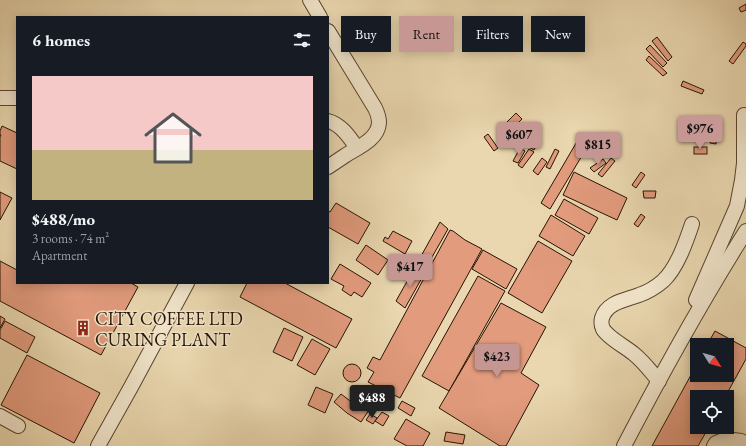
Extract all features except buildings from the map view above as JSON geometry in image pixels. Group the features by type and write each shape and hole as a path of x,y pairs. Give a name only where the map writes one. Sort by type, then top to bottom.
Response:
{"lane":[{"path":"310,0 319,16"},
{"path":"329,33 375,108 379,123 376,131 365,144 329,166"},
{"path":"0,98 16,98"},
{"path":"687,331 698,294 737,206 744,163 744,115"},
{"path":"329,121 340,127 357,148"},
{"path":"659,381 636,356 603,330 601,323 603,315 610,306 639,295 664,280 683,250 692,224"},
{"path":"624,446 711,288 746,232"},
{"path":"98,446 186,284"},
{"path":"0,416 18,426"},
{"path":"714,446 716,443 726,439 741,441 746,444"}],"place":[{"name":"CITY COFFEE LTD CURING PLANT","path":"83,328"}]}
